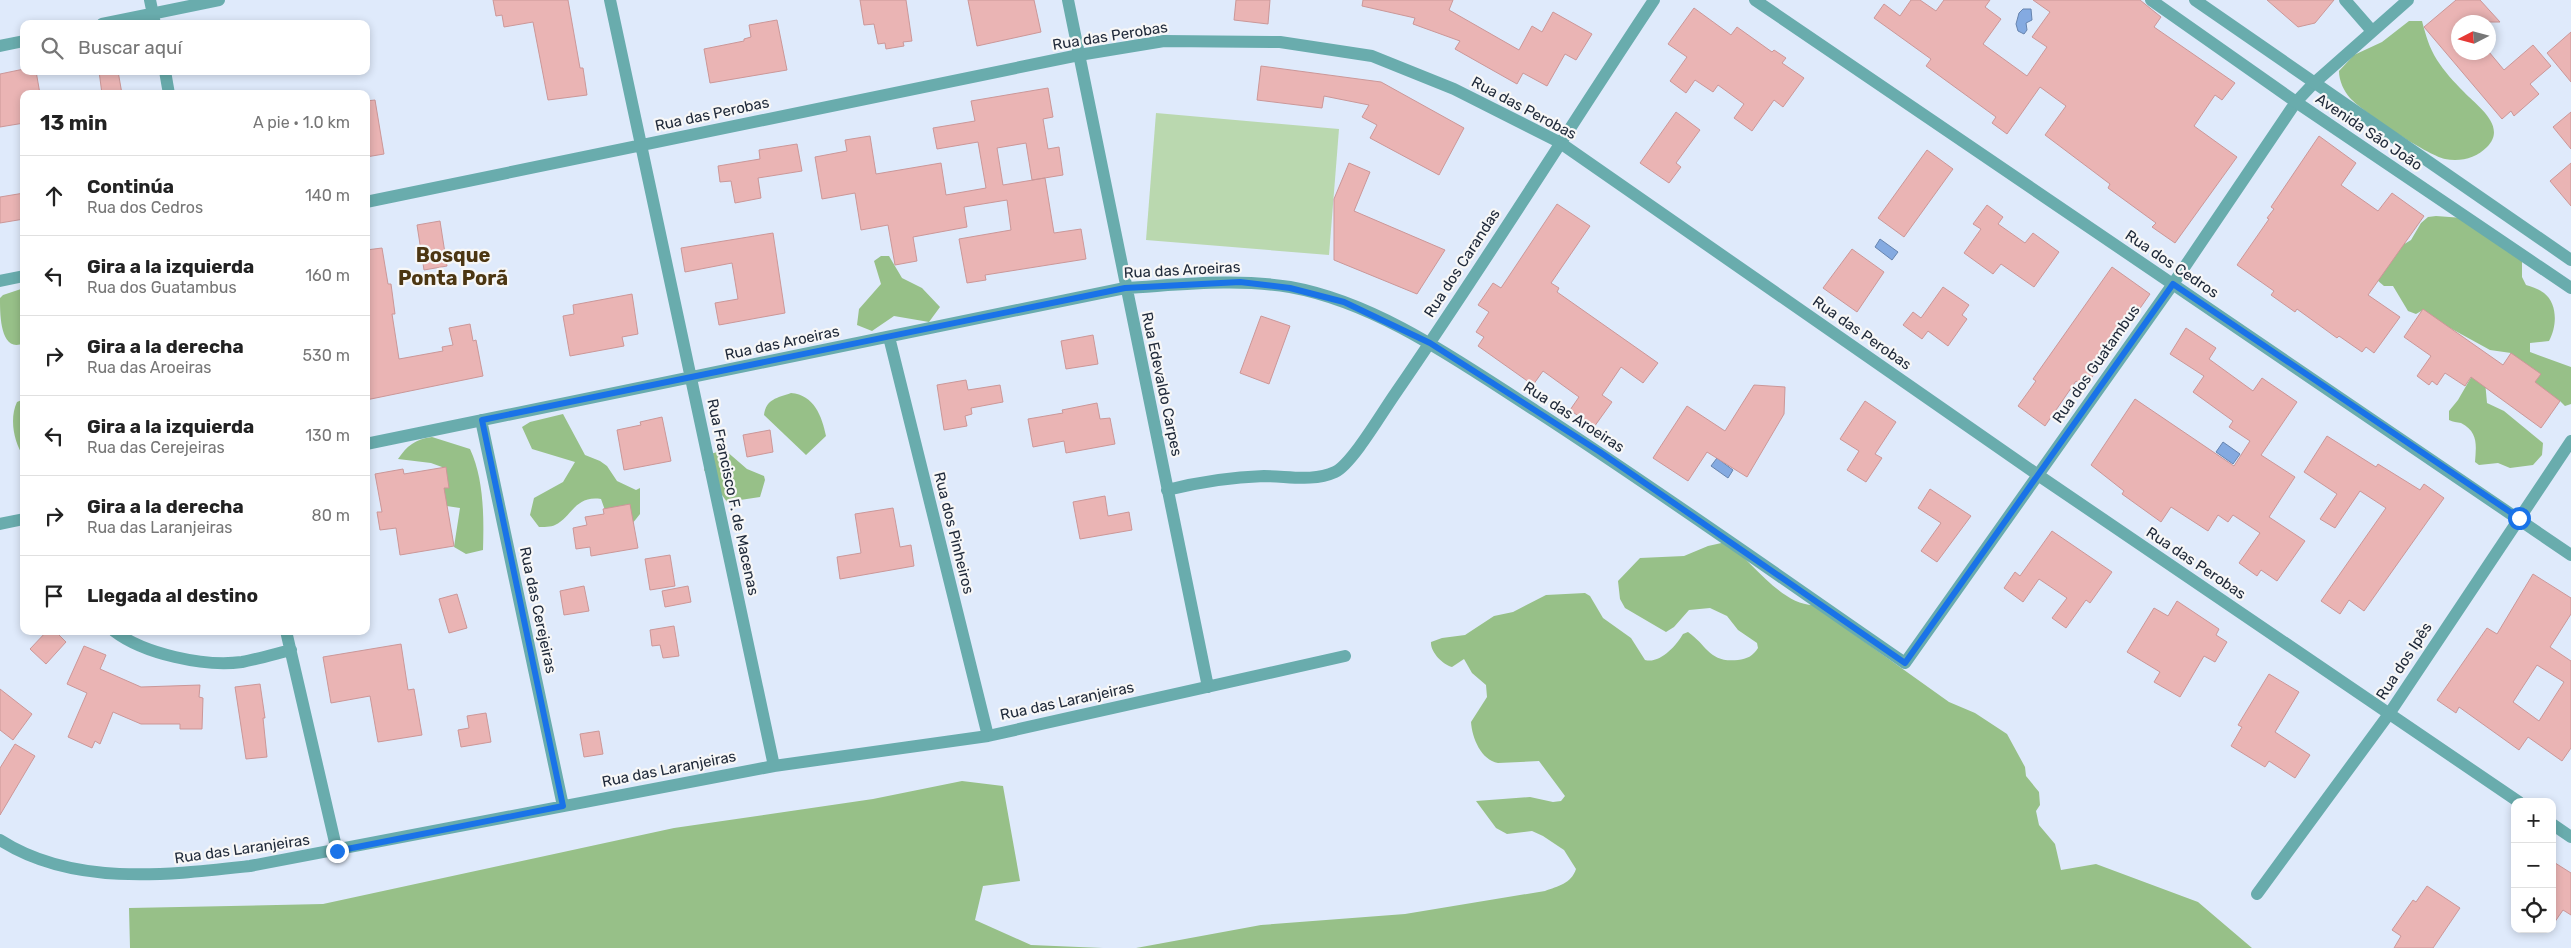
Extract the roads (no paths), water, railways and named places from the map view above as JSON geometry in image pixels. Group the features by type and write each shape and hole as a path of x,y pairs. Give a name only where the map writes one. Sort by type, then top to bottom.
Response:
{"street":[{"path":"150,0 154,18"},
{"path":"137,20 154,18 220,0"},
{"name":"Rua Francisco F. de Macenas","path":"610,0 774,766"},
{"name":"Rua Edevaldo Carpes","path":"1068,0 1125,288 1208,687"},
{"name":"Rua dos Carandas","path":"1167,490 1221,480 1264,476 1311,478 1338,471 1355,451 1430,343 1559,142 1654,0"},
{"name":"Rua dos Cedros","path":"1755,0 2571,555"},
{"name":"Avenida São João","path":"2151,0 2296,102 2571,288"},
{"name":"Avenida São João","path":"2195,0 2313,84 2571,260"},
{"path":"2346,0 2372,31"},
{"name":"Rua dos Guatambus","path":"1905,663 2173,284 2296,102 2313,84 2408,0"},
{"path":"0,46 20,42"},
{"name":"Rua das Perobas","path":"370,201 1079,55 1173,42 1280,42 1372,56 1454,89 1559,142 2038,475 2513,798"},
{"path":"166,75 168,90"},
{"path":"0,281 20,277"},
{"name":"Rua das Aroeiras","path":"370,443 691,379 1125,288 1240,282 1290,288 1344,302 1430,343 1600,452 1905,663"},
{"name":"Rua dos Pinheiros","path":"889,337 988,736"},
{"name":"Rua das Cerejeiras","path":"482,420 563,806"},
{"name":"Rua dos Ipês","path":"2258,894 2389,714 2571,441"},
{"path":"0,524 20,520"},
{"path":"119,635 129,643 182,660 241,662 291,650"},
{"path":"287,635 337,851"},
{"name":"Rua das Laranjeiras","path":"0,840 19,852 82,871 171,875 250,866 337,851 774,766 988,736 1345,656"},
{"path":"2556,827 2571,837"}],"water":[{"path":"2023,9 2031,9 2032,20 2026,23 2027,30 2024,34 2018,31 2016,24 2019,13"},
{"path":"1880,239 1898,252 1892,260 1875,247"},
{"path":"2223,442 2240,454 2233,464 2216,452"},
{"path":"1717,458 1733,470 1728,478 1711,466"}],"district":[{"name":"Bosque Ponta Porã","path":"453,266"}]}
